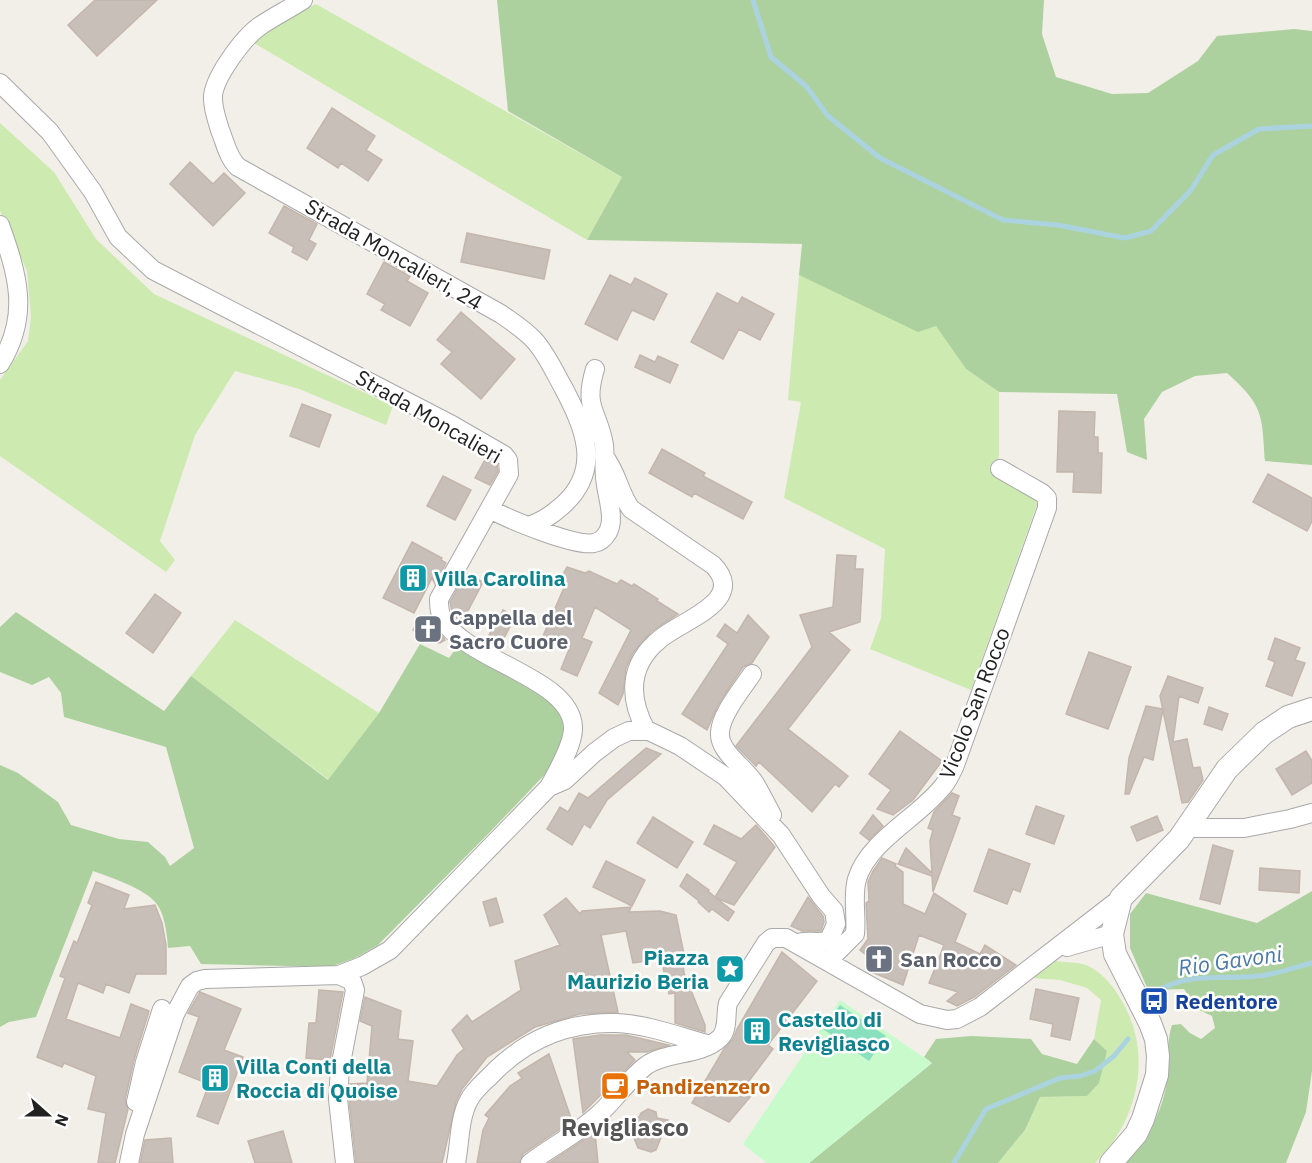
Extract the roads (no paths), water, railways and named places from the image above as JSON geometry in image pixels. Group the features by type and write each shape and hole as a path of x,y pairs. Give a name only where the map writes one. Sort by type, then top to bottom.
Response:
{"street":[{"name":"Strada Moncalieri, 24","path":"303,0 258,27 241,45 220,79 212,96 217,120 228,151 233,162 238,166 501,314 534,340 552,365 572,404 584,435 587,457 582,481 574,492 553,513 540,522 528,526"},
{"name":"Strada Moncalieri","path":"0,83 50,132 93,192 118,237 153,270 441,419 504,455 508,460 509,474 439,600 439,610 441,617 456,635 482,653 535,681 557,696 570,713 573,728 561,764 549,787 390,950 362,966 339,975 197,981 184,994 176,1014 135,1134 129,1163"},
{"path":"0,225 15,266 19,312 11,346 0,364"},
{"path":"490,509 509,520 546,533 583,542 593,543 608,534 611,518 604,446 589,400 589,389 595,369"},
{"path":"604,456 613,467 623,495 631,509 713,565 725,583 718,599 658,640 642,661 633,688 638,711 646,730"},
{"name":"Vicolo San Rocco","path":"828,961 855,934 855,887 863,864 885,840 934,796 945,784 955,765 1043,519 1047,498 1000,469"},
{"path":"753,674 724,719 719,733 724,747 753,781 781,835 820,896 834,911 836,919 834,933 829,940 820,943 794,942"},
{"path":"530,1163 576,1133 604,1110 647,1065 713,1043 726,1029 725,1012 728,1003 772,938 779,937 794,942 920,1014 947,1020 957,1019 980,1007 1121,898 1179,838 1227,769 1264,733 1288,717 1312,709"},
{"path":"549,787 565,780 614,738 629,731 646,730 680,747 726,777 781,835"},
{"path":"1186,828 1244,828 1312,813"},
{"path":"1118,1156 1136,1134 1149,1105 1157,1075 1158,1056 1156,1039 1116,954 1112,934 1121,898"},
{"path":"1049,955 1087,940 1112,934"},
{"path":"339,975 352,981 355,990 340,1068 338,1099 345,1163"},
{"path":"141,1119 135,1105 162,1009"},
{"path":"456,1163 469,1100 509,1057 540,1037 559,1030 618,1023 713,1043"},
{"path":"576,1133 623,1110"}],"waterway":[{"path":"753,0 771,57 806,86 828,116 880,158 1003,220 1058,225 1125,238 1151,231 1191,190 1213,155 1259,129 1312,126"},
{"name":"Rio Gavoni","path":"1154,994 1178,982 1191,979 1265,975 1312,963"},
{"path":"954,1163 986,1109 1060,1078 1080,1076 1095,1071 1114,1056 1128,1039"}],"place":[{"name":"Villa Carolina","path":"413,578"},
{"name":"Cappella del Sacro Cuore","path":"428,629"},
{"name":"San Rocco","path":"879,959"},
{"name":"Piazza Maurizio Beria","path":"730,969"},
{"name":"Redentore","path":"1154,1001"},
{"name":"Castello di Revigliasco","path":"757,1031"},
{"name":"Villa Conti della Roccia di Quoise","path":"215,1078"},
{"name":"Pandizenzero","path":"615,1086"}],"district":[{"name":"Revigliasco","path":"625,1127"}]}
